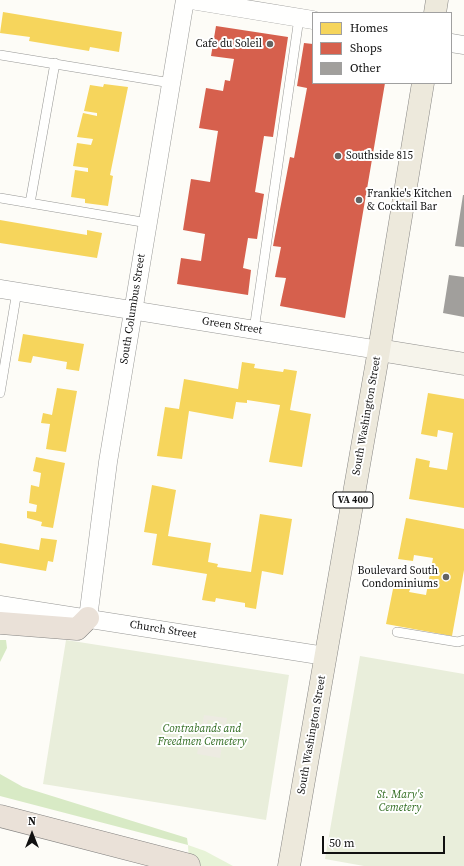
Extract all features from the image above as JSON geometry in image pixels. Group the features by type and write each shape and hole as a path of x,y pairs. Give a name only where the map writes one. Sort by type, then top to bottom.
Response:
{"highway":[{"path":"0,623 77,629 88,618"},
{"path":"0,816 189,865"}],"main road":[{"path":"435,12 437,0"},
{"name":"South Washington Street","path":"289,866 379,350 423,84"}],"street":[{"name":"South Columbus Street","path":"88,618 108,462 185,0"},
{"path":"191,0 306,19"},
{"path":"452,43 464,45"},
{"name":"Green Street","path":"8,290 464,364"},
{"name":"Church Street","path":"0,605 325,656"}],"lane":[{"path":"254,330 306,19"},
{"path":"0,55 172,83"},
{"path":"30,203 55,63"},
{"path":"0,198 148,223"},
{"path":"0,392 8,290"},
{"path":"397,632 458,642 464,640"}],"green space":[{"path":"0,640 6,640 7,648 0,662"},
{"name":"Contrabands and Freedmen Cemetery","path":"66,640 289,675 266,820 43,784"},
{"name":"St. Mary's Cemetery","path":"360,656 464,674 464,866 364,866 325,859"},
{"path":"0,774 23,787 187,838 188,845 0,796"},
{"path":"188,845 205,851 233,866 189,866"}],"shaded area":[{"path":"204,715 227,718 220,758 197,754","holes":["208,720 222,722 219,738 205,736"]}],"building: Homes":[{"path":"3,12 122,32 119,52 90,47 89,51 29,41 30,37 0,33"},
{"path":"104,84 128,87 110,175 113,176 108,206 85,203 85,199 71,197 75,170 88,172 88,168 73,166 77,143 91,145 93,139 77,137 83,113 97,116 97,113 84,111 90,85 103,87"},
{"path":"0,220 87,235 87,230 102,233 97,258 0,243"},
{"path":"23,334 84,344 79,371 66,369 67,362 33,356 31,363 18,361"},
{"path":"242,362 255,364 254,368 283,372 284,369 297,371 290,410 311,414 302,467 269,462 280,405 247,400 247,403 236,402 233,419 189,411 182,459 157,456 165,407 179,409 184,379 238,389"},
{"path":"57,388 77,391 66,452 46,449 50,424 41,423 43,413 52,415"},
{"path":"428,393 464,399 464,508 409,499 416,458 430,461 429,467 447,470 453,433 438,430 437,437 421,434"},
{"path":"36,457 65,463 53,528 41,526 42,522 27,518 27,511 36,512 37,505 29,503 31,485 39,487 41,473 33,471"},
{"path":"152,485 176,490 168,536 211,543 208,562 218,564 217,567 251,572 260,514 292,519 283,575 262,571 256,609 245,607 245,603 216,598 215,602 202,600 207,574 152,565 157,534 144,532"},
{"name":"Boulevard South Condominiums","path":"406,518 464,529 464,570 452,636 386,624 394,584 411,587 409,592 426,595 433,558 414,555 413,561 398,559"},
{"path":"41,538 57,540 53,562 48,561 46,571 0,563 0,543 39,550"}],"building: Shops":[{"path":"216,26 288,37 273,137 264,136 255,192 264,194 257,239 248,238 243,268 251,270 248,295 177,284 181,258 201,261 205,234 183,230 191,179 210,182 218,131 199,128 206,88 223,91 225,80 230,81 234,59 211,56"},
{"path":"304,43 312,44 312,84 385,84 345,318 280,306 286,278 275,277 281,247 273,246 290,157 294,158 307,88 297,86"}],"building: Other":[{"path":"464,195 464,247 455,246"},
{"path":"449,275 464,277 464,317 443,313"}],"place":[{"name":"Cafe du Soleil","path":"270,44"},
{"name":"Southside 815","path":"338,156"},
{"name":"Frankie's Kitchen & Cocktail Bar","path":"359,200"},
{"name":"Boulevard South Condominiums","path":"446,577"}]}
